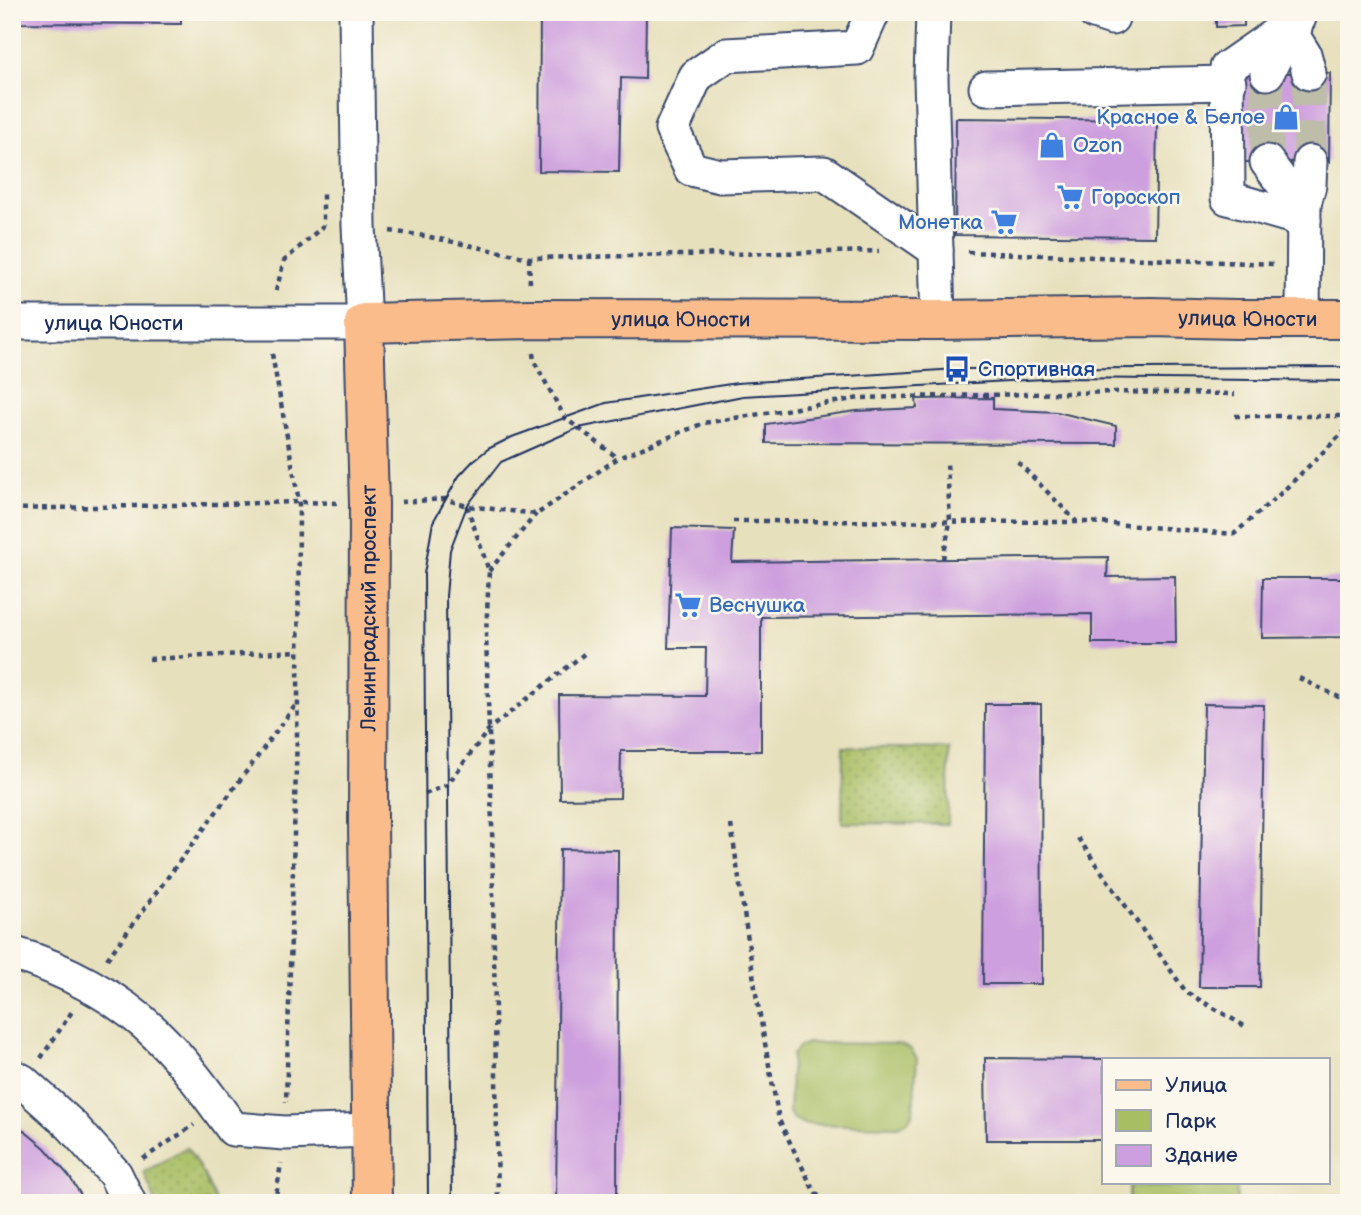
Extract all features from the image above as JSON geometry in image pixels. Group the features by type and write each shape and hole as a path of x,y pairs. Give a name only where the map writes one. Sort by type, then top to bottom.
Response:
{"main road":[{"name":"улица Юности","path":"364,323 531,319 1349,318"},
{"name":"Ленинградский проспект","path":"364,323 369,504 368,822 372,1203"}],"street":[{"name":"Ленинградский проспект","path":"356,12 359,226 364,323"},
{"path":"873,12 857,48 726,55 696,76 672,129 691,169 720,176 824,173 936,250"},
{"path":"933,12 931,78 938,320"},
{"path":"1298,22 1309,73"},
{"path":"1267,73 1298,22"},
{"path":"1298,22 1227,68 1228,198 1304,212"},
{"path":"986,88 1229,83"},
{"path":"1267,162 1304,212"},
{"path":"1303,319 1304,212 1310,162"},
{"name":"улица Юности","path":"12,323 364,323"},
{"path":"12,953 88,985 155,1032 186,1067 233,1129 285,1133 372,1130"},
{"path":"24,1072 22,1080 71,1125 115,1174 129,1203"}],"path":[{"path":"323,186 323,226"},
{"path":"275,1203 285,1133 299,651 299,502 267,325 284,261 323,226 359,226 425,236 529,258 882,251"},
{"path":"936,250 1303,265"},
{"path":"529,258 534,360 565,418 618,458"},
{"path":"489,571 537,513 618,458 704,423 860,398 1114,392 1235,394"},
{"path":"1235,416 1349,416"},
{"path":"733,521 1077,522 1234,534 1349,427"},
{"path":"943,559 950,522 947,462"},
{"path":"1018,462 1077,522"},
{"path":"12,509 299,502"},
{"path":"498,1203 486,635 489,571 467,506 537,513"},
{"path":"149,659 299,651"},
{"path":"425,794 447,785 489,729 584,654"},
{"path":"1299,678 1349,702"},
{"path":"88,985 298,701"},
{"path":"731,825 756,994 779,1120 814,1191 825,1203"},
{"path":"1078,838 1186,992 1248,1028"},
{"path":"24,1072 68,1019"},
{"path":"140,1160 184,1131"}],"green space":[{"path":"843,747 949,749 948,824 842,823"},
{"path":"808,1043 899,1044 911,1049 917,1059 913,1113 907,1122 898,1126 804,1124 794,1119 789,1113 792,1055 799,1046"},
{"path":"187,1147 205,1177 216,1203 156,1203 144,1172"},
{"path":"1129,1187 1237,1187 1237,1203 1129,1203"}],"building":[{"path":"12,12 181,12 181,24 12,23"},
{"path":"540,12 646,12 645,79 621,78 619,172 539,171"},
{"path":"718,12 813,12 813,17 718,15"},
{"path":"1216,12 1244,12 1244,26 1216,27"},
{"name":"Красное & Белое","path":"1243,73 1330,73 1329,162 1243,162"},
{"path":"956,118 1157,120 1155,237 955,235"},
{"path":"993,398 993,409 1057,412 1116,426 1116,444 766,443 766,424 856,411 917,408 916,399"},
{"path":"672,528 734,530 732,562 1108,557 1107,577 1175,576 1176,643 1092,643 1092,614 761,617 761,751 621,751 620,798 560,799 559,695 705,696 706,648 668,648"},
{"path":"1263,578 1349,578 1349,637 1262,638"},
{"path":"985,704 1041,704 1042,984 983,984"},
{"path":"1204,704 1264,705 1260,987 1199,987"},
{"path":"560,849 618,850 617,1203 556,1203"},
{"path":"985,1058 1102,1059 1102,1140 986,1140"},
{"path":"12,1121 45,1148 69,1176 86,1203 12,1203"}],"tunnel":[{"path":"1267,73 1267,162"},
{"path":"1309,73 1310,162"}],"tram line":[{"path":"428,1203 424,574 433,522 459,476 473,461 488,449 512,437 606,403 737,383 957,369 1349,367"},
{"path":"452,1203 446,596 450,550 467,506 501,462 578,428 743,396 1062,378 1349,381"}],"place":[{"name":"Красное & Белое","path":"1286,117"},
{"name":"Ozon","path":"1052,145"},
{"name":"Гороскоп","path":"1070,197"},
{"name":"Монетка","path":"1004,222"},
{"name":"Спортивная","path":"957,369"},
{"name":"Веснушка","path":"688,605"}]}
